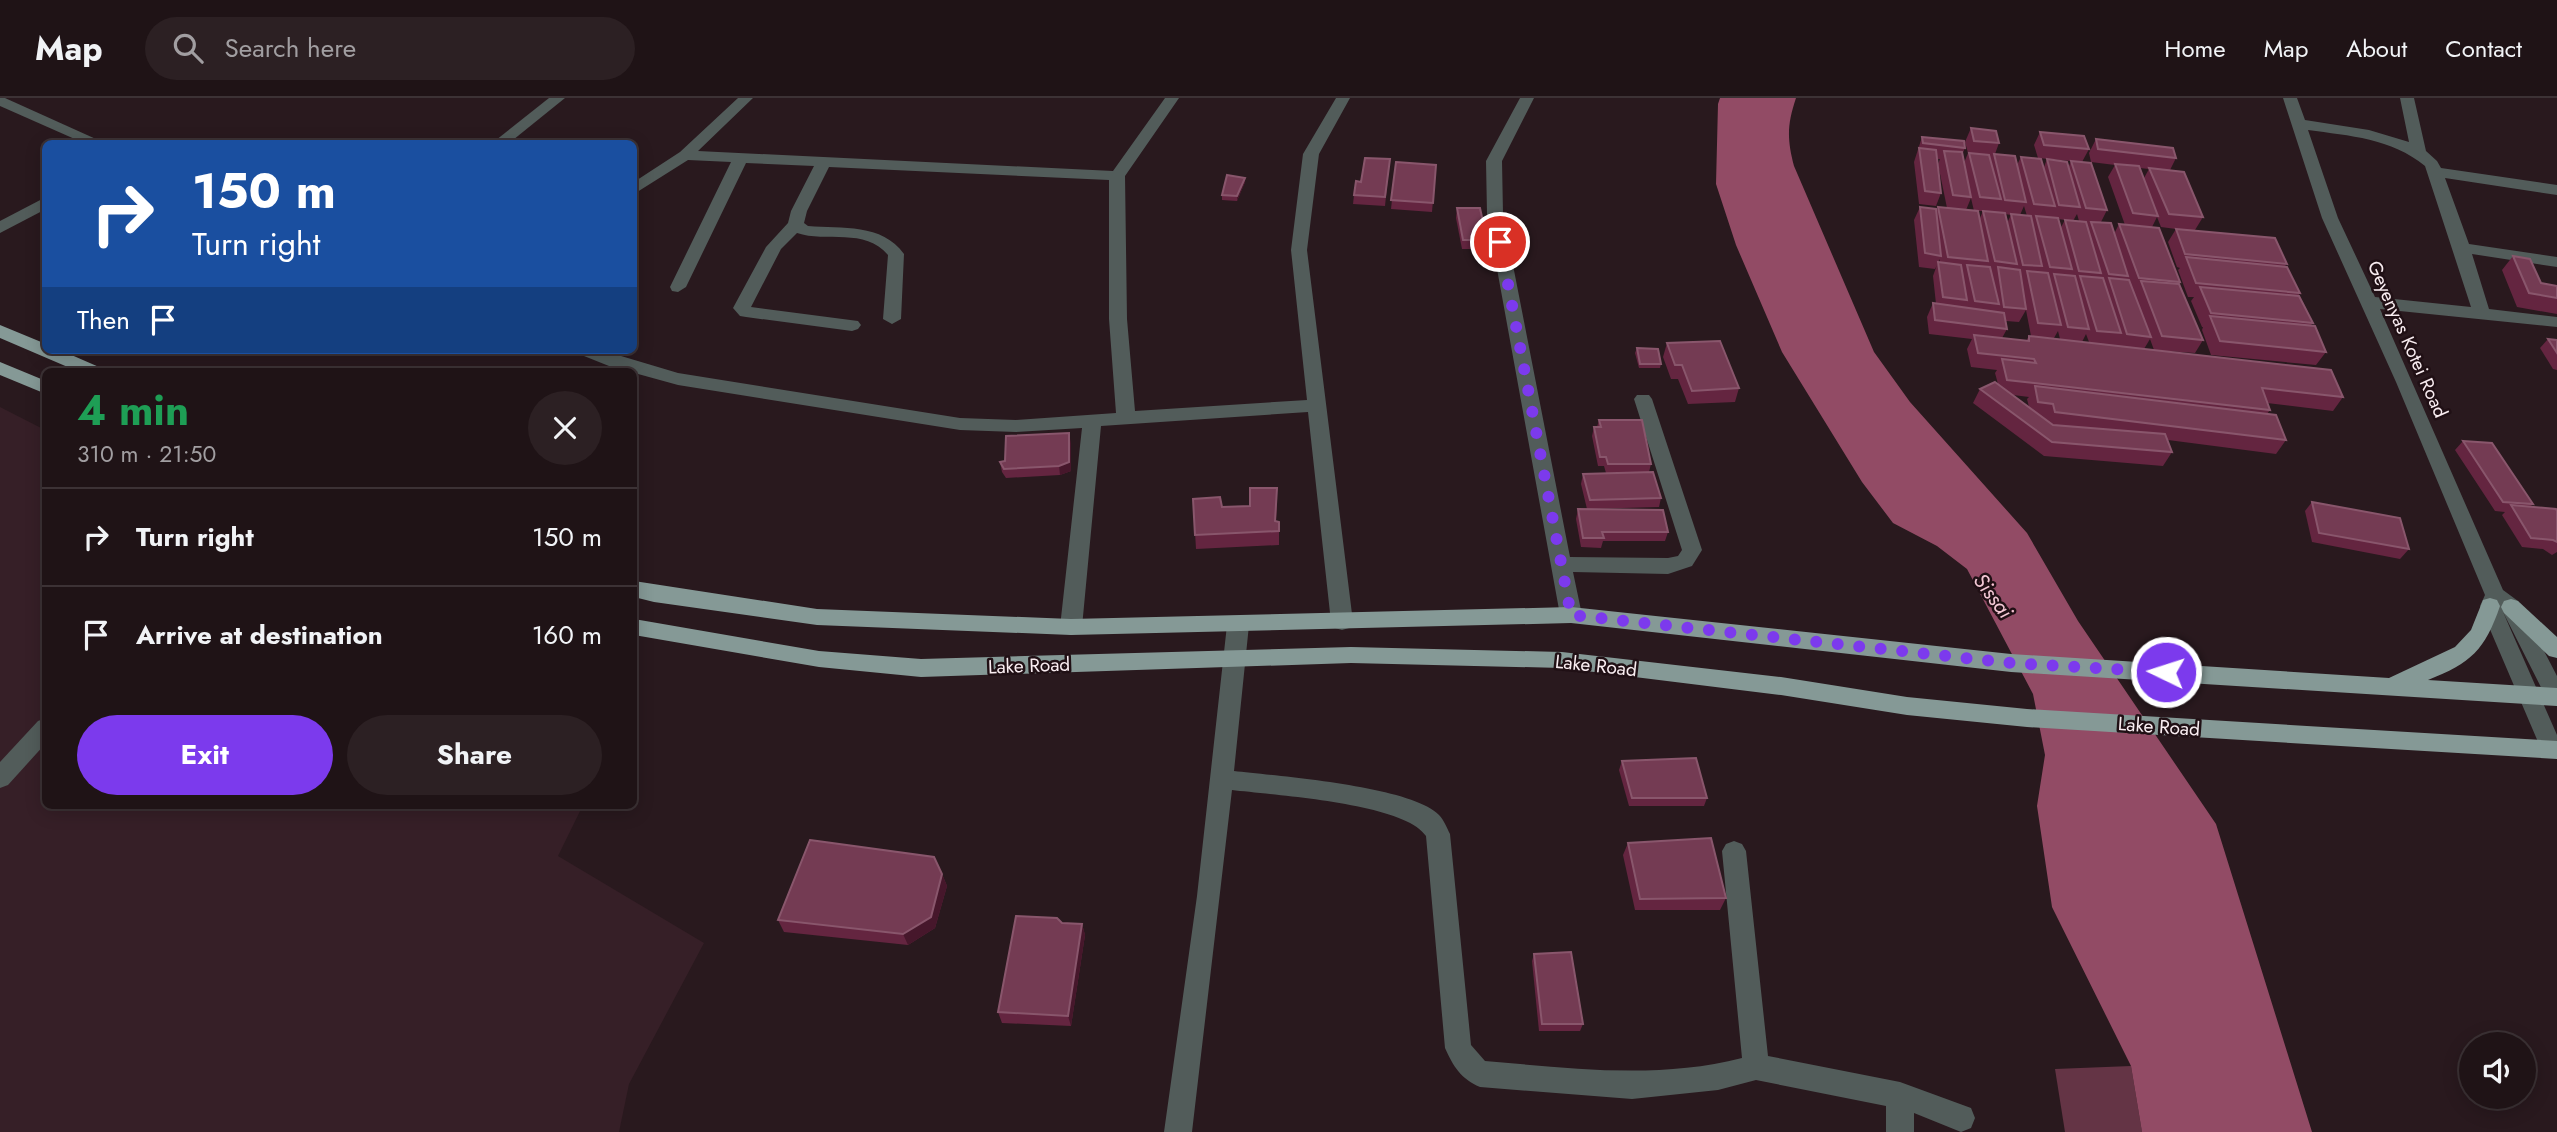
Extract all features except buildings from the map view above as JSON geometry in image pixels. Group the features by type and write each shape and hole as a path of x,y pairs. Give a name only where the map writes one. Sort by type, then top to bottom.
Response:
{"main road":[{"path":"0,331 42,349"},
{"path":"53,354 86,368"},
{"path":"0,368 42,386"},
{"name":"Lake Road","path":"637,590 817,617 1071,627 1571,615 2011,663 2557,697"},
{"path":"2393,685 2448,661 2471,646 2499,603 2557,650"},
{"name":"Lake Road","path":"637,628 819,659 921,668 1351,655 1562,660 1781,686 1907,706 2027,718 2554,749"}],"street":[{"path":"503,140 558,98"},
{"path":"637,187 685,155 746,98"},
{"path":"1126,418 1118,319 1117,176 1172,98"},
{"path":"1342,622 1299,250 1311,154 1343,98"},
{"path":"1527,98 1493,161 1495,215 1571,615"},
{"name":"Geyenyas Kotei Road","path":"2290,98 2330,218 2499,603"},
{"path":"2407,98 2419,154"},
{"path":"0,101 91,140"},
{"path":"2298,124 2385,139 2419,154 2432,164 2462,248 2482,316"},
{"path":"685,155 1117,176"},
{"path":"678,287 741,158"},
{"path":"824,162 799,211 796,224 774,247 742,308 746,312 852,325"},
{"path":"2434,172 2557,190"},
{"path":"0,228 42,204"},
{"path":"796,224 803,230 868,236 884,240 891,245 896,254 892,319"},
{"path":"2462,248 2557,262"},
{"path":"2368,302 2557,322"},
{"path":"591,354 608,366"},
{"path":"637,371 960,424 1016,426 1318,405"},
{"path":"1561,564 1668,566 1685,561 1692,550 1643,399"},
{"path":"1071,627 1092,419"},
{"path":"2499,603 2527,694 2554,749"},
{"path":"2499,603 2557,697"},
{"path":"1178,1132 1222,779 1238,625"},
{"path":"0,778 42,731"},
{"path":"1222,779 1338,794 1413,812 1429,821 1438,834 1458,1048 1469,1066 1480,1074 1632,1086 1718,1077 1756,1067 1900,1096 1961,1118"},
{"path":"1734,851 1756,1067"},
{"path":"1900,1096 1900,1132"}],"shaded area":[{"path":"0,407 42,428 42,809 581,809 558,856 704,943 629,1084 619,1132 0,1132"},
{"path":"2131,1066 2142,1132 2065,1132 2055,1069"}],"water":[{"name":"Sissai","path":"1720,98 1796,98 1789,132 1794,166 1874,352 1910,402 2027,533 2078,621 2216,824 2312,1132 2142,1132 2131,1066 2052,907 2037,806 2045,755 2033,694 1967,569 1937,546 1893,523 1862,482 1782,352 1736,245 1716,184"}],"route":[{"path":"1500,242 1571,615 2011,663 2166,672"}]}
